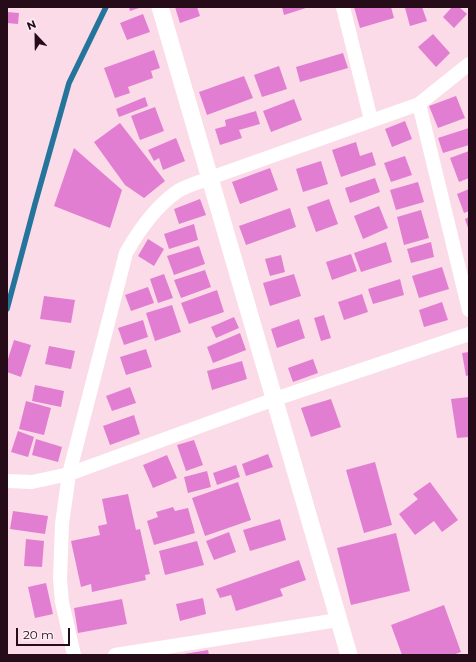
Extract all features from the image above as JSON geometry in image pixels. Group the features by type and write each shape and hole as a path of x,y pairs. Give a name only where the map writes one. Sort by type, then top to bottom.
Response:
{"street":[{"path":"160,7 349,655"},
{"path":"343,7 371,120"},
{"path":"74,655 62,602 60,579 62,524 69,474 126,253 137,233 164,203 179,190 419,104 469,64"},
{"path":"419,104 469,310"},
{"path":"7,481 32,482 69,474 275,399 469,334"},
{"path":"116,655 338,620"}],"building":[{"path":"129,7 142,7 130,11"},
{"path":"175,7 197,7 200,16 180,23"},
{"path":"282,7 309,7 284,15"},
{"path":"354,7 391,7 394,18 360,28"},
{"path":"422,7 427,21 410,26 405,8"},
{"path":"452,7 459,7 467,14 454,28 443,17"},
{"path":"7,12 19,13 18,24 7,23"},
{"path":"143,14 150,32 127,40 120,23"},
{"path":"433,34 450,53 436,67 418,47"},
{"path":"154,50 160,68 151,71 153,78 128,87 130,93 115,98 104,68"},
{"path":"343,53 348,68 300,82 296,67"},
{"path":"279,66 287,89 262,97 254,75"},
{"path":"244,76 253,98 207,115 199,92"},
{"path":"456,96 465,118 438,128 429,106"},
{"path":"145,97 148,106 119,117 116,109"},
{"path":"294,99 302,120 271,132 263,111"},
{"path":"155,107 164,131 140,140 131,116"},
{"path":"256,111 260,124 239,130 242,138 220,145 215,129 226,126 225,120"},
{"path":"405,121 412,139 392,147 385,129"},
{"path":"120,123 165,181 144,198 125,185 94,142"},
{"path":"469,128 469,145 443,153 438,138"},
{"path":"176,138 185,161 163,170 159,158 154,161 148,150"},
{"path":"356,142 360,156 372,152 376,165 341,177 332,150"},
{"path":"74,148 122,190 110,228 54,206"},
{"path":"469,151 469,178 459,182 450,158"},
{"path":"405,156 412,175 391,182 384,163"},
{"path":"321,161 328,184 303,192 296,169"},
{"path":"270,168 278,190 240,204 232,182"},
{"path":"375,178 380,192 350,203 345,188"},
{"path":"418,182 424,202 396,210 390,190"},
{"path":"469,189 469,211 464,213 457,194"},
{"path":"200,199 206,215 179,224 174,209"},
{"path":"329,199 338,224 316,232 307,207"},
{"path":"379,206 388,228 363,239 354,216"},
{"path":"290,208 296,227 246,245 239,226"},
{"path":"421,210 429,238 404,245 397,217"},
{"path":"469,217 469,231 465,219"},
{"path":"194,224 198,240 169,249 164,234"},
{"path":"148,239 164,249 154,266 138,256"},
{"path":"386,242 392,262 361,272 354,253"},
{"path":"431,242 434,257 411,263 407,249"},
{"path":"199,246 205,264 174,275 167,256"},
{"path":"351,254 357,271 332,280 326,262"},
{"path":"281,255 285,272 270,276 265,259"},
{"path":"442,267 449,289 419,298 412,276"},
{"path":"205,270 211,287 181,298 174,280"},
{"path":"164,274 173,298 158,303 150,279"},
{"path":"294,274 301,296 270,306 263,283"},
{"path":"400,279 404,295 373,304 368,289"},
{"path":"148,287 154,303 131,311 125,295"},
{"path":"217,290 224,312 189,324 181,303"},
{"path":"362,294 368,312 344,320 338,302"},
{"path":"44,296 75,300 71,323 40,319"},
{"path":"442,302 448,320 424,327 419,310"},
{"path":"172,305 181,332 155,341 146,313"},
{"path":"324,315 331,338 321,341 314,318"},
{"path":"234,317 239,328 216,338 211,327"},
{"path":"299,319 305,338 277,348 271,329"},
{"path":"143,320 148,337 124,345 118,328"},
{"path":"240,333 246,350 213,363 207,347"},
{"path":"14,340 31,345 21,377 7,372 7,362"},
{"path":"49,346 75,351 71,369 45,364"},
{"path":"146,349 152,367 126,375 120,357"},
{"path":"469,352 469,375 466,376 462,353"},
{"path":"313,359 318,373 293,382 288,368"},
{"path":"242,361 247,379 212,390 207,371"},
{"path":"35,385 64,391 61,407 32,401"},
{"path":"130,387 136,403 112,411 106,396"},
{"path":"469,397 469,437 457,438 451,399"},
{"path":"331,399 341,427 311,437 301,408"},
{"path":"26,401 51,408 44,435 19,429"},
{"path":"134,415 140,434 110,445 103,426"},
{"path":"18,431 34,437 28,457 11,452"},
{"path":"36,439 62,447 58,462 32,455"},
{"path":"194,440 203,465 186,471 177,445"},
{"path":"268,454 273,467 246,476 242,464"},
{"path":"167,455 177,478 153,488 143,465"},
{"path":"375,462 392,525 364,533 346,470"},
{"path":"236,465 240,477 217,485 213,473"},
{"path":"207,471 211,487 188,493 184,477"},
{"path":"238,482 251,520 205,536 192,498"},
{"path":"430,482 458,520 442,532 434,521 415,535 399,514 418,499 413,494"},
{"path":"128,494 136,530 140,529 150,574 145,575 146,580 92,592 91,584 81,587 71,541 100,535 98,526 107,524 102,499"},
{"path":"173,507 175,511 188,508 195,533 154,545 147,521 158,517 156,512"},
{"path":"13,511 48,516 45,534 10,529"},
{"path":"280,519 286,540 250,551 243,530"},
{"path":"229,532 236,552 214,560 206,541"},
{"path":"396,533 410,591 351,605 337,548"},
{"path":"26,539 44,541 42,567 24,566"},
{"path":"197,541 204,565 165,575 159,551"},
{"path":"299,560 306,580 280,589 283,596 236,611 231,595 220,598 216,589"},
{"path":"46,583 53,614 35,618 28,587"},
{"path":"203,598 206,614 180,621 176,604"},
{"path":"122,599 127,624 78,633 74,608"},
{"path":"444,605 461,652 453,655 402,655 391,625"},
{"path":"208,650 209,655 184,655 184,654"}],"waterway":[{"path":"7,309 69,83 106,7"}]}
